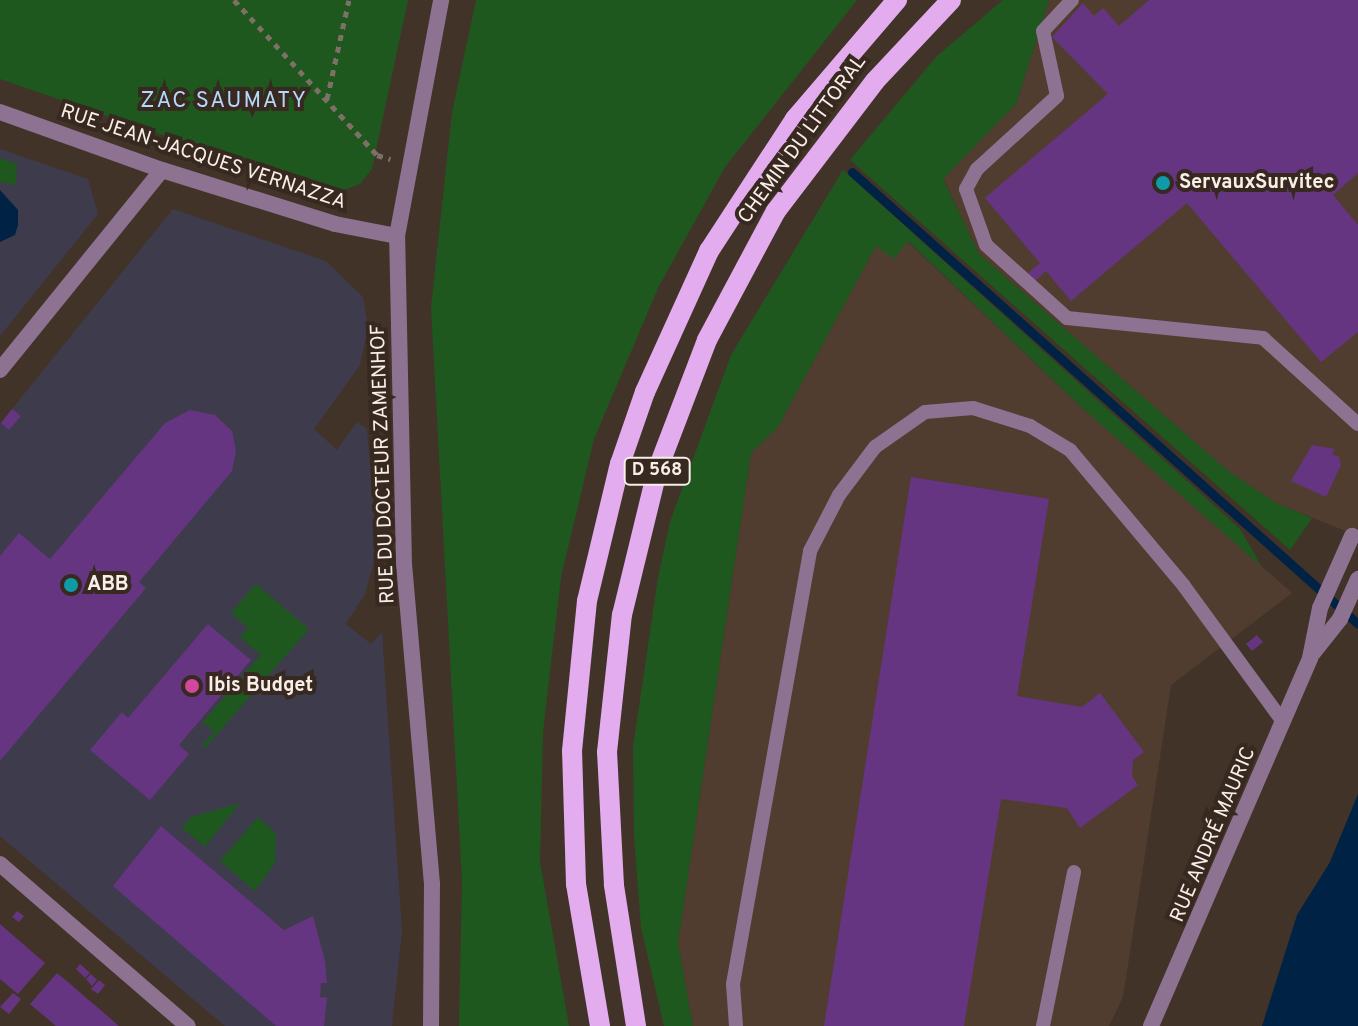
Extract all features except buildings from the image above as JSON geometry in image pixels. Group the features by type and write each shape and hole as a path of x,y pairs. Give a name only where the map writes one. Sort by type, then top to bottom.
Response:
{"main road":[{"name":"CHEMIN DU LITTORAL","path":"600,1026 576,884 572,751 587,601 620,464 645,392 709,251 795,119 897,0"},
{"name":"CHEMIN DU LITTORAL","path":"636,1026 614,885 607,752 622,615 657,471 678,404 707,340 776,211 875,81 951,0"}],"street":[{"name":"RUE DU DOCTEUR ZAMENHOF","path":"431,1026 432,884 404,565 397,236 441,0"},
{"name":"RUE JEAN-JACQUES VERNAZZA","path":"0,112 162,170 335,224 397,236"},
{"path":"0,370 162,170"},
{"name":"RUE ANDRÉ MAURIC","path":"1151,1026 1310,658 1320,608 1355,529"},
{"name":"RUE ANDRÉ MAURIC","path":"1310,658 1340,619 1357,582"},
{"path":"0,864 188,1026"}],"lane":[{"path":"1072,0 1043,31 1057,96 977,169 966,189 986,245 1067,318 1263,338 1358,424"},
{"path":"736,1026 733,984 810,551 839,495 875,447 925,412 973,408 1030,426 1070,450 1184,586 1283,722"},
{"path":"1043,1026 1074,872"}],"path":[{"path":"234,0 377,155"},
{"path":"327,100 349,0"}],"shaded area":[{"path":"1049,0 1358,0 1358,536 1276,503 1227,470 979,254 943,178 1016,104"},
{"path":"0,149 88,179 98,214 0,336"},
{"path":"173,209 326,261 363,297 368,327 360,365 314,429 337,450 357,422 367,429 377,551 365,594 346,624 371,644 382,632 402,931 392,1026 225,1026 0,836 0,424"},
{"path":"907,241 1079,405 1292,593 1171,685 1123,997 1109,1026 693,1026 678,943 751,453 778,427 876,246"}],"green space":[{"path":"0,0 408,0 372,169 360,184 333,194 0,79"},
{"path":"476,0 857,0 725,167 658,288 594,439 561,577 543,732 540,862 569,1026 459,1026 462,880 431,307 452,113"},
{"path":"1003,0 1049,0 1016,104 943,179 979,254 1227,470 1276,503 1312,518 1290,550 850,160 936,57"},
{"path":"0,158 17,164 16,185 0,182"},
{"path":"843,170 1240,529 1262,567 1079,405 908,241 894,259 876,246 778,427 751,453 678,943 693,1026 664,1026 641,927 634,837 633,747 658,578 670,522 731,355"},
{"path":"256,584 309,629 205,748 202,745 214,732 203,722 261,655 240,637 248,628 231,613"},
{"path":"240,803 205,847 182,828 191,817"},
{"path":"258,817 276,833 275,863 255,891 220,861"}],"water":[{"path":"0,190 18,210 18,225 15,235 0,242"},
{"path":"1358,794 1358,1026 1262,1026 1297,915 1330,862"}],"waterway":[{"path":"852,172 1358,624"}],"place":[{"name":"ServauxSurvitec","path":"1163,183"},
{"name":"ABB","path":"71,585"},
{"name":"Ibis Budget","path":"192,686"}],"district":[{"name":"ZAC SAUMATY","path":"224,102"}]}
